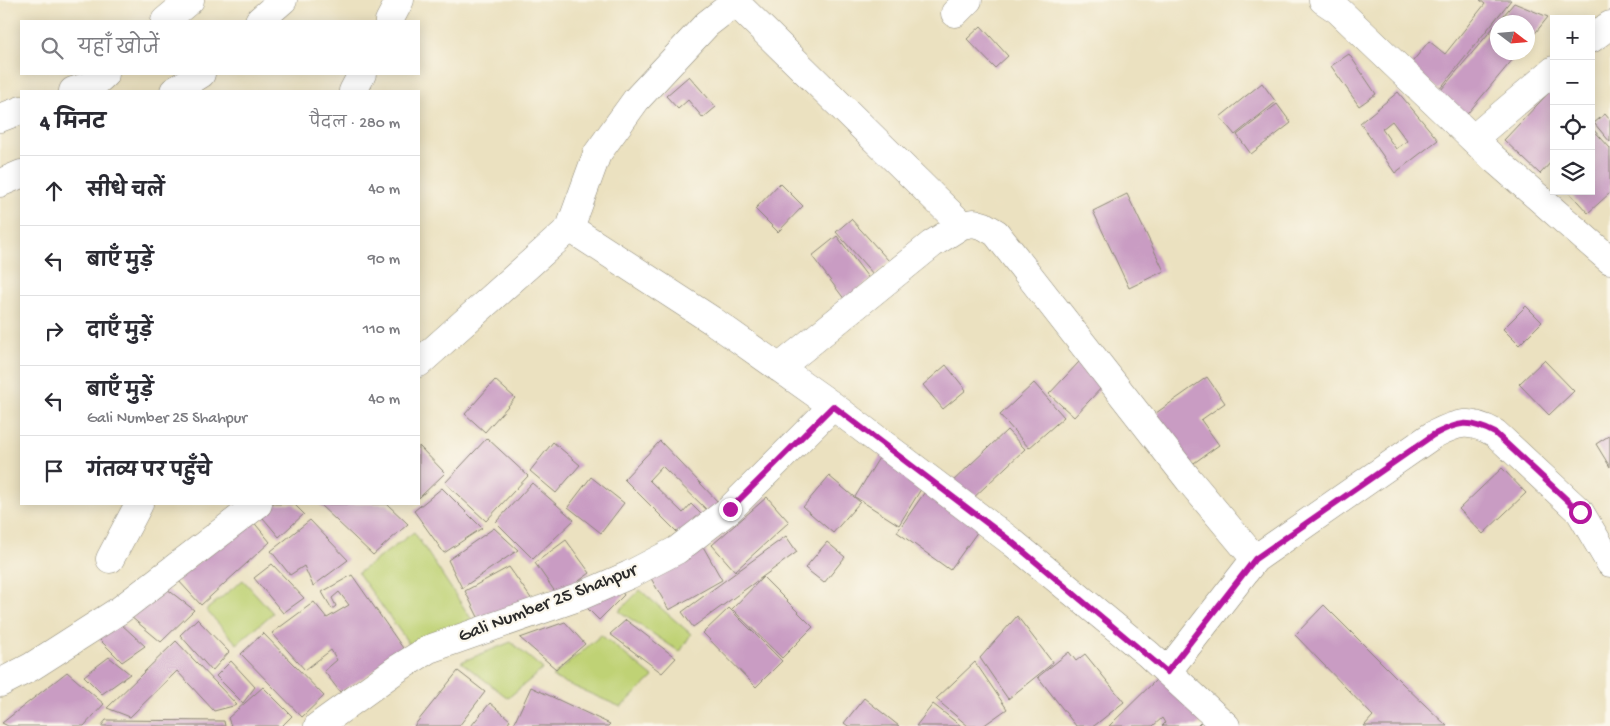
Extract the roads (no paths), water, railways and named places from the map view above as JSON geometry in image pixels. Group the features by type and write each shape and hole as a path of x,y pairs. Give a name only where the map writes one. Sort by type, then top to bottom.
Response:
{"street":[{"path":"166,20 190,0"},
{"path":"260,20 283,0"},
{"path":"390,20 400,0"},
{"path":"1323,0 1338,10 1473,139 1610,260"},
{"path":"420,363 570,228 597,154 636,100 707,24 737,1 962,226"},
{"path":"1595,36 1610,25"},
{"path":"1473,139 1550,73"},
{"path":"76,90 94,84 104,75"},
{"path":"176,90 199,75"},
{"path":"354,90 361,75"},
{"path":"0,118 20,110"},
{"path":"0,183 20,174"},
{"path":"779,368 932,244 962,226 974,223 984,226 996,233 1189,480 1255,559"},
{"path":"570,228 713,321 833,406 1012,542 1167,672 1226,726"},
{"name":"Gali Number 25 Shahpur","path":"318,726 396,669 429,649 581,596 629,575 677,550 730,509 833,406"},
{"path":"1167,672 1255,559 1433,435 1452,425 1465,422 1480,425 1495,433 1580,512 1610,563"},
{"path":"110,559 137,505"},
{"path":"0,683 31,667 120,610 257,505"}]}
